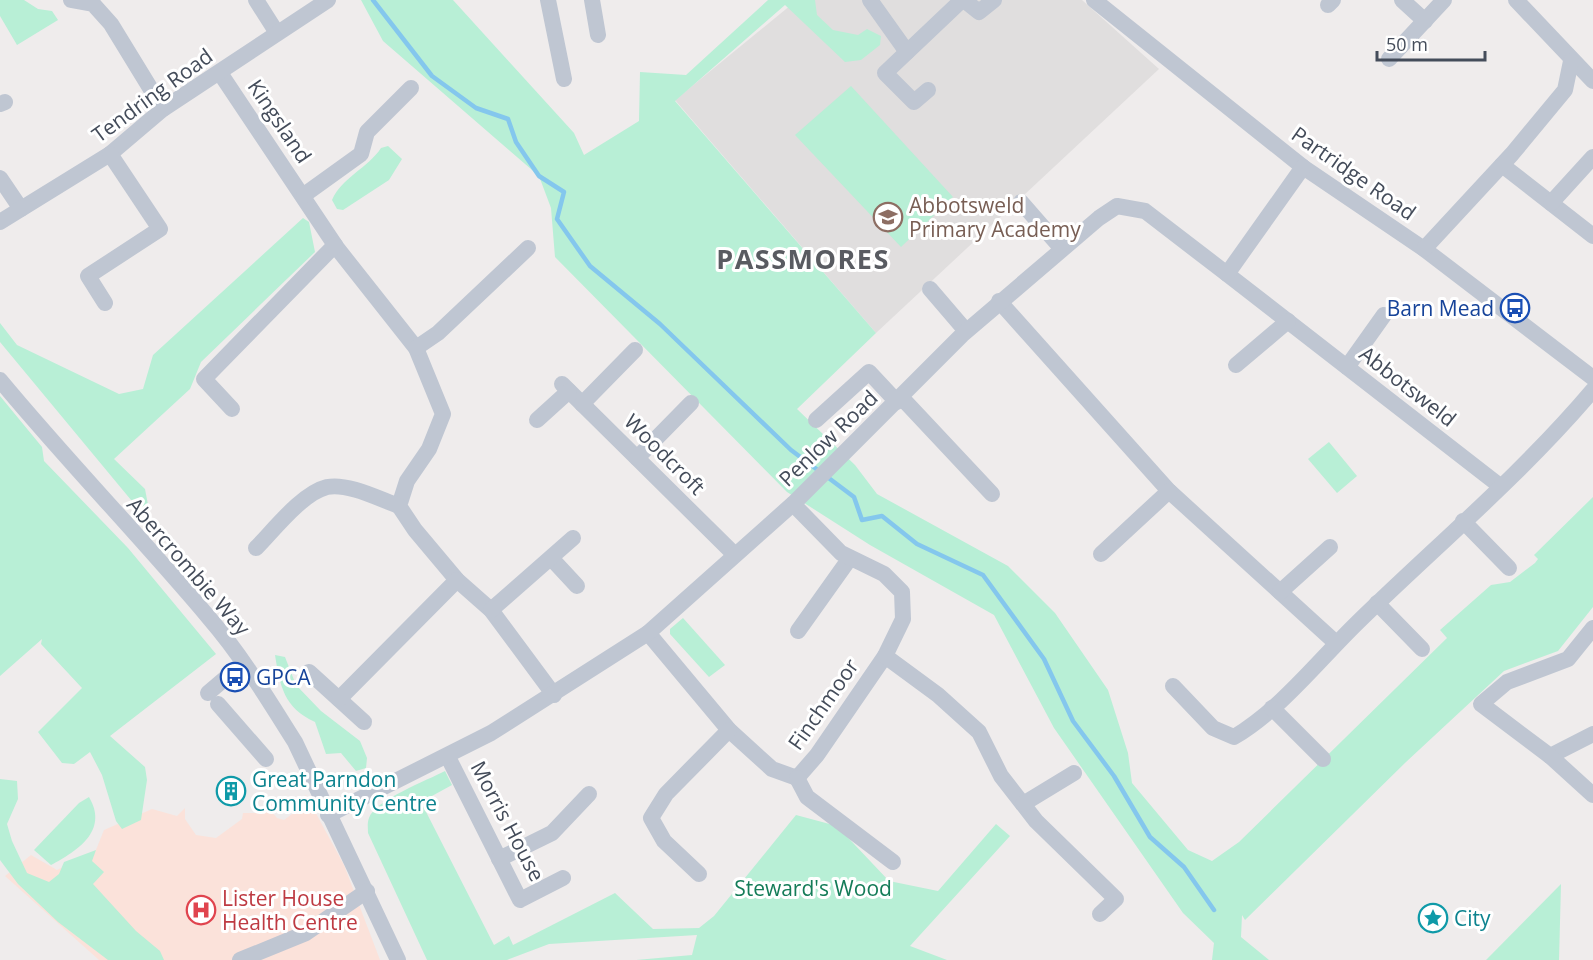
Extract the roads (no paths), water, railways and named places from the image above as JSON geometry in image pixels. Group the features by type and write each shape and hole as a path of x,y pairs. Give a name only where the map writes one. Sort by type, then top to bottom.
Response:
{"street":[{"path":"71,0 93,4 111,24 164,109"},
{"path":"256,0 277,33"},
{"name":"Tendring Road","path":"0,222 110,154 164,109 328,0"},
{"path":"548,0 564,79"},
{"path":"592,0 598,35"},
{"path":"870,0 907,52"},
{"path":"928,90 914,102 885,73 963,0 979,12 994,0"},
{"name":"Partridge Road","path":"1094,0 1303,167 1424,249 1593,378"},
{"path":"1402,0 1425,21"},
{"path":"1389,59 1444,0"},
{"path":"1520,1 1560,44 1571,61 1593,81"},
{"path":"1424,249 1502,165 1565,90 1571,61"},
{"name":"Kingsland","path":"220,73 304,195"},
{"path":"399,506 407,481 429,449 443,414 416,348 335,245 304,195 361,154 367,132 411,88"},
{"path":"105,303 88,276 160,229 110,154"},
{"path":"1551,203 1593,158"},
{"path":"1502,165 1593,236"},
{"path":"1227,274 1303,167"},
{"path":"0,178 21,209"},
{"path":"1021,202 1062,249"},
{"name":"Penlow Road","path":"328,815 448,757 554,695 648,633 793,504 999,301 1117,206 1145,211 1227,274"},
{"path":"232,409 204,380 335,245"},
{"path":"416,348 438,333 528,248"},
{"name":"Abbotsweld","path":"1227,274 1500,486"},
{"path":"930,289 966,332"},
{"path":"999,301 1169,491 1336,643"},
{"path":"1347,367 1384,315"},
{"path":"1236,364 1288,321"},
{"path":"582,404 635,350"},
{"path":"816,420 869,372 992,494"},
{"name":"Abercrombie Way","path":"0,380 97,493 212,620 295,742 398,960"},
{"name":"Woodcroft","path":"537,420 566,388 735,555"},
{"path":"1173,686 1213,728 1234,737 1256,724 1377,603 1554,436 1593,390"},
{"path":"637,458 691,403"},
{"path":"256,548 305,498 327,487 349,489 399,506 415,530 457,580 491,610 554,695"},
{"path":"1101,554 1169,491"},
{"name":"Finchmoor","path":"793,504 841,553 884,574 902,592 903,619 885,656 817,755 797,778"},
{"path":"1462,521 1509,568"},
{"path":"491,610 573,538"},
{"path":"1280,592 1330,547"},
{"path":"550,558 577,586"},
{"path":"798,631 850,558"},
{"path":"339,699 457,580"},
{"path":"1377,603 1422,649"},
{"path":"1593,628 1568,659 1507,681 1481,704 1550,756 1593,795"},
{"name":"Finchmoor","path":"648,633 729,730 772,769 797,778 807,797 893,862"},
{"name":"Finchmoor","path":"885,656 938,695 980,732 1001,776 1036,821 1116,899 1100,914"},
{"path":"242,664 213,699 266,759"},
{"path":"309,672 364,722"},
{"path":"1272,708 1323,759"},
{"path":"699,874 664,841 651,818 666,794 729,730"},
{"path":"1550,756 1593,734"},
{"name":"Morris House","path":"448,757 520,900 563,878"},
{"path":"1023,804 1074,773"},
{"path":"500,859 552,834 589,794"},
{"path":"240,960 306,933 367,891"}],"waterway":[{"path":"373,0 432,76 476,108 508,119 516,142 539,176 564,192 557,219 590,266 660,324 791,450 819,471"},
{"path":"826,476 854,497 862,520 882,516 917,544 983,575 1044,659 1073,721 1114,776 1150,837 1184,867 1214,910"}],"place":[{"name":"Abbotsweld Primary Academy","path":"888,217"},
{"name":"Barn Mead","path":"1515,308"},
{"name":"GPCA","path":"235,677"},
{"name":"Great Parndon Community Centre","path":"231,791"},
{"name":"Lister House Health Centre","path":"201,910"},
{"name":"City","path":"1433,918"}],"district":[{"name":"PASSMORES","path":"803,258"}],"park label":[{"name":"Steward's Wood","path":"813,888"}]}
